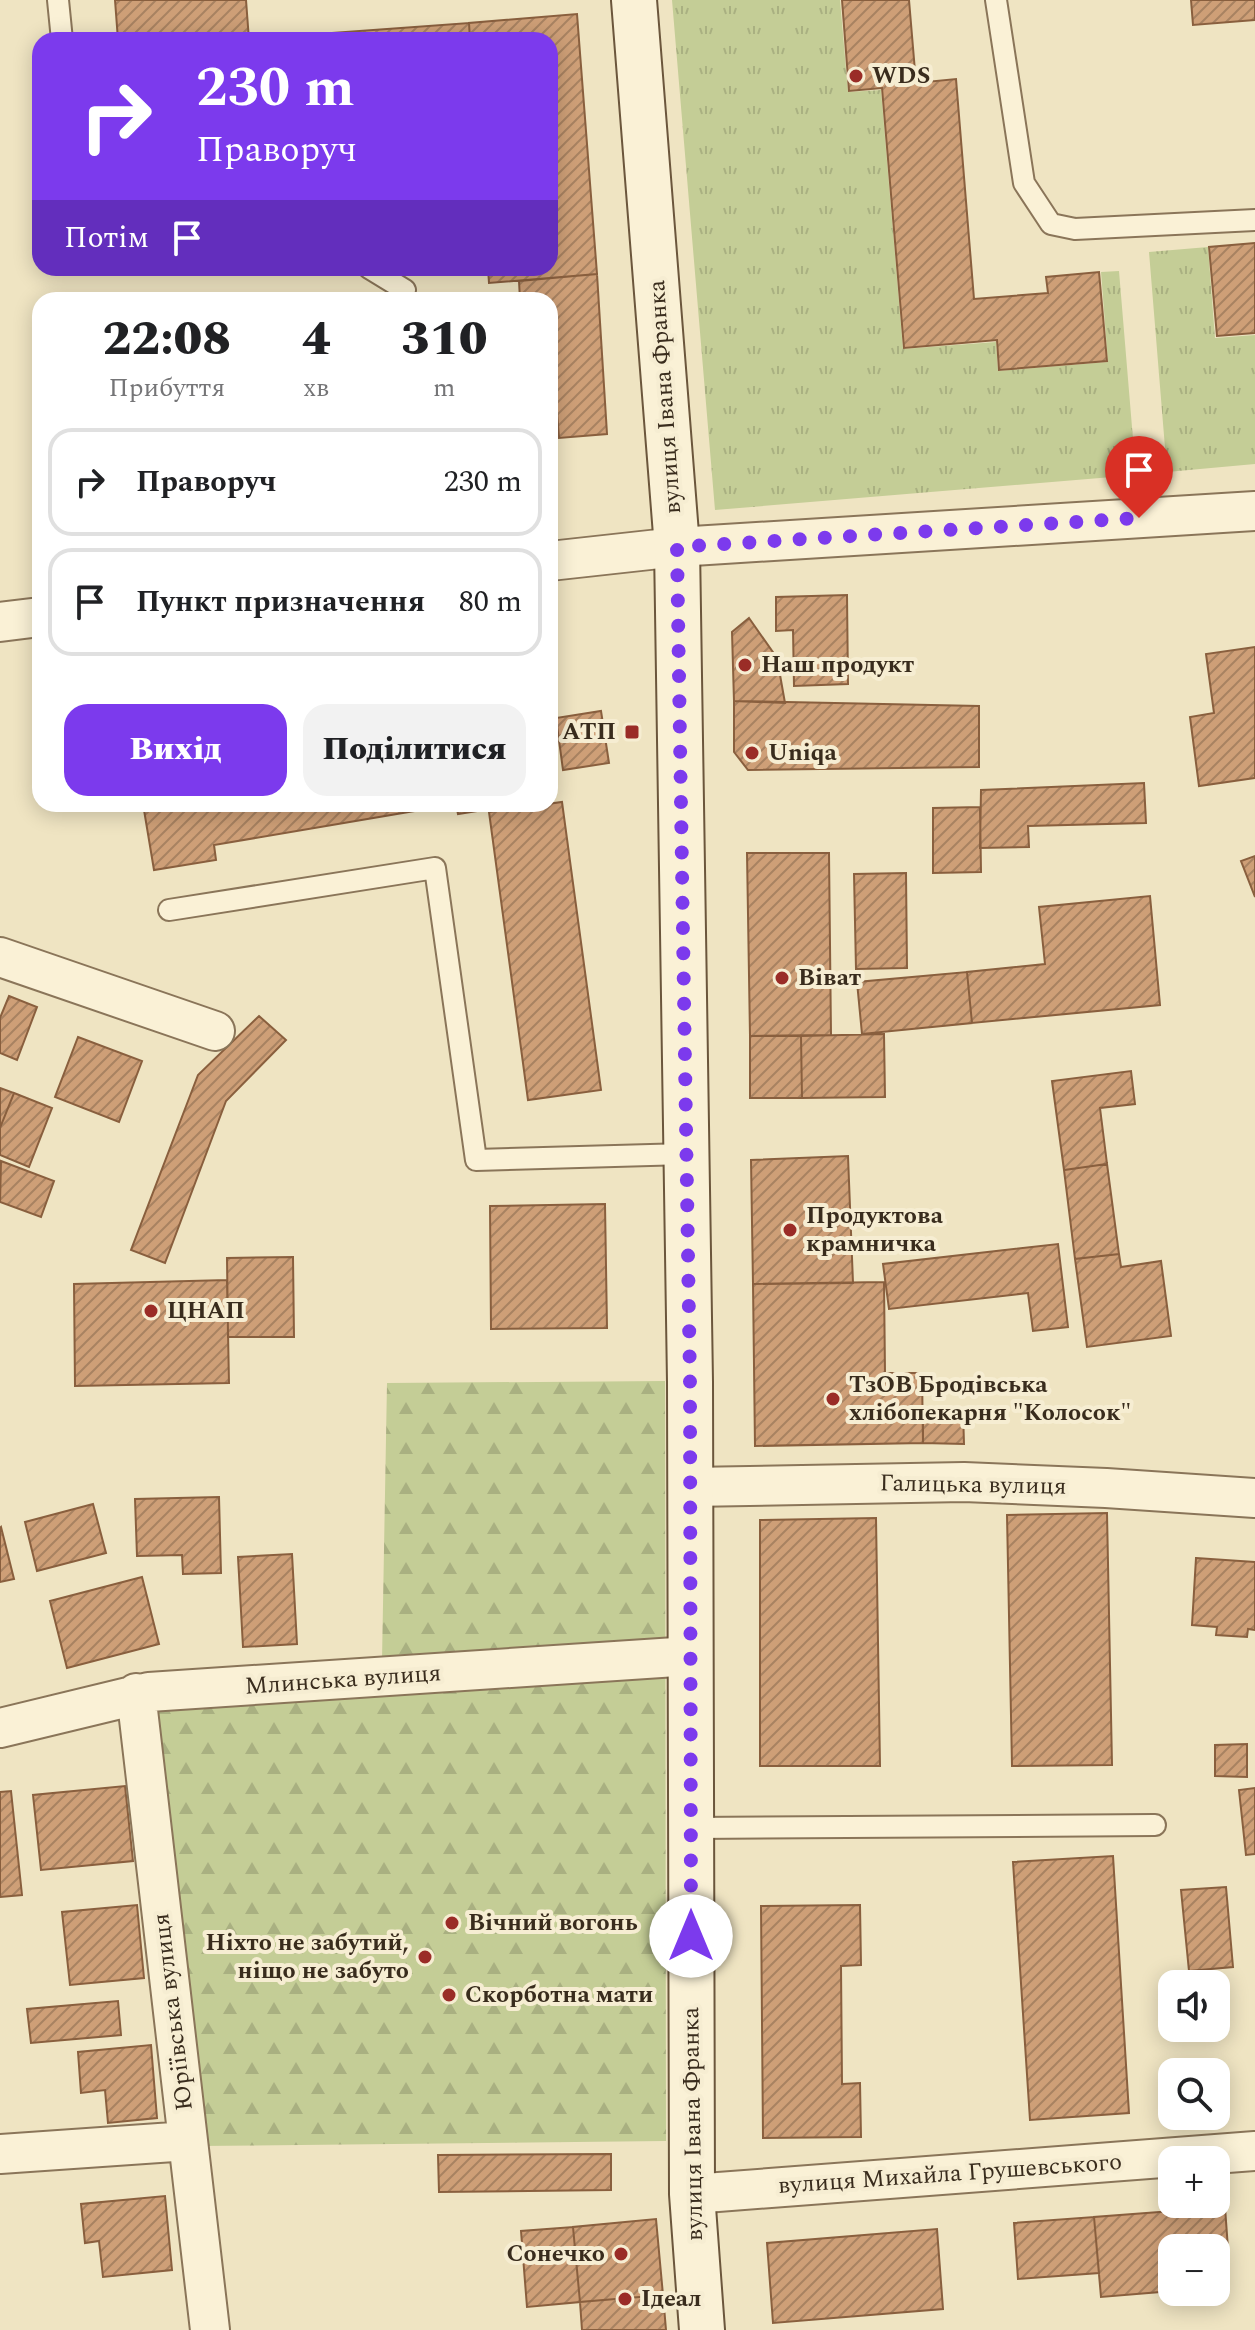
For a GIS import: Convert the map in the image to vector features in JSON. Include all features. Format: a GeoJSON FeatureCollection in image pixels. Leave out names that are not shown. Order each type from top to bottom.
{"type":"FeatureCollection","features":[{"type":"Feature","properties":{"kind":"main road","name":"вулиця Івана Франка"},"geometry":{"type":"LineString","coordinates":[[634,0],[677,547],[690,1487],[692,2194],[702,2330]]}},
{"type":"Feature","properties":{"kind":"street"},"geometry":{"type":"LineString","coordinates":[[558,560],[677,547],[1255,511]]}},
{"type":"Feature","properties":{"kind":"street"},"geometry":{"type":"LineString","coordinates":[[0,622],[32,618]]}},
{"type":"Feature","properties":{"kind":"street"},"geometry":{"type":"LineString","coordinates":[[0,957],[215,1031]]}},
{"type":"Feature","properties":{"kind":"street","name":"Галицька вулиця"},"geometry":{"type":"LineString","coordinates":[[690,1487],[964,1482],[1255,1498]]}},
{"type":"Feature","properties":{"kind":"street","name":"Млинська вулиця"},"geometry":{"type":"LineString","coordinates":[[0,1728],[136,1693],[691,1656]]}},
{"type":"Feature","properties":{"kind":"street","name":"Юріївська вулиця"},"geometry":{"type":"LineString","coordinates":[[136,1693],[210,2330]]}},
{"type":"Feature","properties":{"kind":"street"},"geometry":{"type":"LineString","coordinates":[[0,2154],[188,2141]]}},
{"type":"Feature","properties":{"kind":"street","name":"вулиця Михайла Грушевського"},"geometry":{"type":"LineString","coordinates":[[692,2194],[1255,2151]]}},
{"type":"Feature","properties":{"kind":"lane"},"geometry":{"type":"LineString","coordinates":[[58,0],[61,32]]}},
{"type":"Feature","properties":{"kind":"lane"},"geometry":{"type":"LineString","coordinates":[[996,0],[1024,183],[1051,224],[1075,229],[1255,220]]}},
{"type":"Feature","properties":{"kind":"lane"},"geometry":{"type":"LineString","coordinates":[[382,276],[405,290]]}},
{"type":"Feature","properties":{"kind":"lane"},"geometry":{"type":"LineString","coordinates":[[169,910],[435,868],[476,1160],[686,1154]]}},
{"type":"Feature","properties":{"kind":"lane"},"geometry":{"type":"LineString","coordinates":[[691,1828],[762,1825],[1155,1825]]}},
{"type":"Feature","properties":{"kind":"green space"},"geometry":{"type":"Polygon","coordinates":[[[672,0],[840,0],[848,92],[881,90],[903,349],[996,342],[998,371],[1108,362],[1101,272],[1119,271],[1136,475],[715,510],[672,0]]]}},
{"type":"Feature","properties":{"kind":"green space"},"geometry":{"type":"Polygon","coordinates":[[[1208,247],[1215,338],[1255,335],[1255,464],[1167,472],[1149,252],[1208,247]]]}},
{"type":"Feature","properties":{"kind":"green space"},"geometry":{"type":"Polygon","coordinates":[[[665,1381],[666,2141],[198,2146],[150,1706],[382,1660],[387,1383],[665,1381]]]}},
{"type":"Feature","properties":{"kind":"building"},"geometry":{"type":"Polygon","coordinates":[[[115,0],[246,0],[248,32],[117,32],[115,0]]]}},
{"type":"Feature","properties":{"kind":"building"},"geometry":{"type":"Polygon","coordinates":[[[842,0],[909,0],[916,83],[956,79],[974,299],[1048,293],[1046,277],[1099,272],[1107,361],[999,370],[997,340],[904,348],[882,88],[849,91],[842,0]]]}},
{"type":"Feature","properties":{"kind":"building"},"geometry":{"type":"Polygon","coordinates":[[[1191,0],[1255,0],[1255,20],[1193,25],[1191,0]]]}},
{"type":"Feature","properties":{"kind":"building"},"geometry":{"type":"Polygon","coordinates":[[[577,14],[597,274],[489,283],[489,276],[558,276],[558,32],[470,32],[469,23],[577,14]]]}},
{"type":"Feature","properties":{"kind":"building"},"geometry":{"type":"Polygon","coordinates":[[[469,23],[470,32],[345,32],[469,23]]]}},
{"type":"Feature","properties":{"kind":"building"},"geometry":{"type":"Polygon","coordinates":[[[1255,243],[1255,333],[1217,336],[1209,247],[1255,243]]]}},
{"type":"Feature","properties":{"kind":"building"},"geometry":{"type":"Polygon","coordinates":[[[597,274],[607,434],[559,438],[558,292],[520,292],[519,281],[597,274]]]}},
{"type":"Feature","properties":{"kind":"building"},"geometry":{"type":"Polygon","coordinates":[[[847,595],[848,684],[794,686],[793,630],[776,631],[776,597],[847,595]]]}},
{"type":"Feature","properties":{"kind":"building"},"geometry":{"type":"Polygon","coordinates":[[[749,618],[777,658],[785,703],[734,701],[732,632],[749,618]]]}},
{"type":"Feature","properties":{"kind":"building"},"geometry":{"type":"Polygon","coordinates":[[[1255,647],[1255,778],[1199,786],[1190,717],[1214,713],[1206,654],[1255,647]]]}},
{"type":"Feature","properties":{"kind":"building"},"geometry":{"type":"Polygon","coordinates":[[[734,701],[979,706],[979,767],[748,770],[734,752],[734,701]]]}},
{"type":"Feature","properties":{"kind":"building"},"geometry":{"type":"Polygon","coordinates":[[[601,711],[609,763],[563,770],[558,718],[601,711]]]}},
{"type":"Feature","properties":{"kind":"building"},"geometry":{"type":"Polygon","coordinates":[[[1144,783],[1146,823],[1028,826],[1029,847],[980,848],[981,790],[1144,783]]]}},
{"type":"Feature","properties":{"kind":"building"},"geometry":{"type":"Polygon","coordinates":[[[562,802],[601,1090],[528,1100],[489,812],[558,812],[558,803],[562,802]]]}},
{"type":"Feature","properties":{"kind":"building"},"geometry":{"type":"Polygon","coordinates":[[[980,807],[981,872],[933,873],[933,808],[980,807]]]}},
{"type":"Feature","properties":{"kind":"building"},"geometry":{"type":"Polygon","coordinates":[[[144,812],[409,812],[214,845],[216,860],[154,870],[144,812]]]}},
{"type":"Feature","properties":{"kind":"building"},"geometry":{"type":"Polygon","coordinates":[[[747,853],[829,853],[831,1035],[750,1036],[747,853]]]}},
{"type":"Feature","properties":{"kind":"building"},"geometry":{"type":"Polygon","coordinates":[[[1255,856],[1255,897],[1241,861],[1255,856]]]}},
{"type":"Feature","properties":{"kind":"building"},"geometry":{"type":"Polygon","coordinates":[[[906,873],[907,968],[856,969],[854,874],[906,873]]]}},
{"type":"Feature","properties":{"kind":"building"},"geometry":{"type":"Polygon","coordinates":[[[1150,896],[1160,1005],[972,1023],[967,972],[1045,964],[1039,907],[1150,896]]]}},
{"type":"Feature","properties":{"kind":"building"},"geometry":{"type":"Polygon","coordinates":[[[967,972],[972,1023],[862,1034],[857,982],[967,972]]]}},
{"type":"Feature","properties":{"kind":"building"},"geometry":{"type":"Polygon","coordinates":[[[9,996],[37,1007],[17,1060],[0,1053],[0,1018],[9,996]]]}},
{"type":"Feature","properties":{"kind":"building"},"geometry":{"type":"Polygon","coordinates":[[[259,1016],[286,1040],[226,1101],[165,1263],[131,1250],[198,1075],[259,1016]]]}},
{"type":"Feature","properties":{"kind":"building"},"geometry":{"type":"Polygon","coordinates":[[[884,1034],[885,1097],[802,1098],[801,1036],[884,1034]]]}},
{"type":"Feature","properties":{"kind":"building"},"geometry":{"type":"Polygon","coordinates":[[[750,1036],[801,1036],[802,1098],[750,1098],[750,1036]]]}},
{"type":"Feature","properties":{"kind":"building"},"geometry":{"type":"Polygon","coordinates":[[[78,1037],[142,1061],[119,1122],[55,1097],[78,1037]]]}},
{"type":"Feature","properties":{"kind":"building"},"geometry":{"type":"Polygon","coordinates":[[[1131,1071],[1135,1104],[1100,1108],[1107,1164],[1064,1170],[1052,1081],[1131,1071]]]}},
{"type":"Feature","properties":{"kind":"building"},"geometry":{"type":"Polygon","coordinates":[[[0,1088],[14,1093],[0,1128],[0,1088]]]}},
{"type":"Feature","properties":{"kind":"building"},"geometry":{"type":"Polygon","coordinates":[[[14,1093],[52,1108],[29,1167],[0,1155],[0,1128],[14,1093]]]}},
{"type":"Feature","properties":{"kind":"building"},"geometry":{"type":"Polygon","coordinates":[[[848,1156],[853,1283],[753,1284],[751,1160],[848,1156]]]}},
{"type":"Feature","properties":{"kind":"building"},"geometry":{"type":"Polygon","coordinates":[[[1,1161],[54,1181],[41,1217],[0,1202],[1,1161]]]}},
{"type":"Feature","properties":{"kind":"building"},"geometry":{"type":"Polygon","coordinates":[[[1107,1164],[1119,1254],[1075,1259],[1064,1170],[1107,1164]]]}},
{"type":"Feature","properties":{"kind":"building"},"geometry":{"type":"Polygon","coordinates":[[[605,1204],[607,1328],[491,1329],[490,1206],[605,1204]]]}},
{"type":"Feature","properties":{"kind":"building"},"geometry":{"type":"Polygon","coordinates":[[[1058,1244],[1068,1327],[1033,1331],[1028,1293],[889,1309],[883,1264],[1058,1244]]]}},
{"type":"Feature","properties":{"kind":"building"},"geometry":{"type":"Polygon","coordinates":[[[1119,1254],[1121,1267],[1161,1261],[1171,1336],[1087,1347],[1075,1259],[1119,1254]]]}},
{"type":"Feature","properties":{"kind":"building"},"geometry":{"type":"Polygon","coordinates":[[[293,1257],[294,1337],[228,1337],[227,1258],[293,1257]]]}},
{"type":"Feature","properties":{"kind":"building","name":"ЦНАП"},"geometry":{"type":"Polygon","coordinates":[[[227,1280],[229,1383],[75,1386],[74,1284],[227,1280]]]}},
{"type":"Feature","properties":{"kind":"building"},"geometry":{"type":"Polygon","coordinates":[[[884,1282],[885,1373],[922,1373],[923,1443],[755,1446],[753,1284],[884,1282]]]}},
{"type":"Feature","properties":{"kind":"building"},"geometry":{"type":"Polygon","coordinates":[[[963,1411],[964,1444],[923,1443],[923,1412],[963,1411]]]}},
{"type":"Feature","properties":{"kind":"building"},"geometry":{"type":"Polygon","coordinates":[[[219,1497],[221,1573],[183,1574],[182,1555],[137,1556],[135,1499],[219,1497]]]}},
{"type":"Feature","properties":{"kind":"building"},"geometry":{"type":"Polygon","coordinates":[[[93,1504],[106,1553],[37,1571],[25,1522],[93,1504]]]}},
{"type":"Feature","properties":{"kind":"building"},"geometry":{"type":"Polygon","coordinates":[[[1107,1513],[1112,1765],[1012,1766],[1007,1515],[1107,1513]]]}},
{"type":"Feature","properties":{"kind":"building"},"geometry":{"type":"Polygon","coordinates":[[[876,1518],[880,1766],[760,1766],[760,1520],[876,1518]]]}},
{"type":"Feature","properties":{"kind":"building"},"geometry":{"type":"Polygon","coordinates":[[[0,1528],[14,1579],[0,1582],[0,1528]]]}},
{"type":"Feature","properties":{"kind":"building"},"geometry":{"type":"Polygon","coordinates":[[[292,1554],[297,1644],[243,1647],[238,1557],[292,1554]]]}},
{"type":"Feature","properties":{"kind":"building"},"geometry":{"type":"Polygon","coordinates":[[[1196,1558],[1255,1562],[1255,1630],[1248,1629],[1247,1637],[1216,1635],[1217,1627],[1192,1625],[1196,1558]]]}},
{"type":"Feature","properties":{"kind":"building"},"geometry":{"type":"Polygon","coordinates":[[[142,1577],[159,1644],[67,1668],[50,1601],[142,1577]]]}},
{"type":"Feature","properties":{"kind":"building"},"geometry":{"type":"Polygon","coordinates":[[[1247,1744],[1247,1777],[1215,1776],[1215,1745],[1247,1744]]]}},
{"type":"Feature","properties":{"kind":"building"},"geometry":{"type":"Polygon","coordinates":[[[125,1786],[133,1861],[41,1870],[33,1795],[125,1786]]]}},
{"type":"Feature","properties":{"kind":"building"},"geometry":{"type":"Polygon","coordinates":[[[1255,1788],[1255,1854],[1246,1855],[1239,1790],[1255,1788]]]}},
{"type":"Feature","properties":{"kind":"building"},"geometry":{"type":"Polygon","coordinates":[[[11,1791],[22,1895],[0,1897],[0,1792],[11,1791]]]}},
{"type":"Feature","properties":{"kind":"building"},"geometry":{"type":"Polygon","coordinates":[[[1113,1856],[1129,2113],[1030,2120],[1013,1862],[1113,1856]]]}},
{"type":"Feature","properties":{"kind":"building"},"geometry":{"type":"Polygon","coordinates":[[[1226,1887],[1233,1967],[1189,1970],[1181,1890],[1226,1887]]]}},
{"type":"Feature","properties":{"kind":"building"},"geometry":{"type":"Polygon","coordinates":[[[137,1905],[144,1978],[70,1985],[62,1912],[137,1905]]]}},
{"type":"Feature","properties":{"kind":"building"},"geometry":{"type":"Polygon","coordinates":[[[860,1905],[861,1965],[841,1966],[842,2084],[860,2083],[861,2137],[763,2138],[761,1906],[860,1905]]]}},
{"type":"Feature","properties":{"kind":"building"},"geometry":{"type":"Polygon","coordinates":[[[118,2001],[121,2035],[31,2043],[27,2009],[118,2001]]]}},
{"type":"Feature","properties":{"kind":"building"},"geometry":{"type":"Polygon","coordinates":[[[151,2045],[157,2118],[108,2123],[105,2090],[81,2093],[78,2052],[151,2045]]]}},
{"type":"Feature","properties":{"kind":"building"},"geometry":{"type":"Polygon","coordinates":[[[611,2154],[611,2190],[439,2192],[438,2155],[611,2154]]]}},
{"type":"Feature","properties":{"kind":"building"},"geometry":{"type":"Polygon","coordinates":[[[165,2196],[172,2270],[103,2277],[99,2241],[85,2243],[81,2204],[165,2196]]]}},
{"type":"Feature","properties":{"kind":"building"},"geometry":{"type":"Polygon","coordinates":[[[1158,2212],[1158,2218],[1226,2218],[1227,2234],[1158,2234],[1158,2292],[1101,2297],[1094,2217],[1158,2212]]]}},
{"type":"Feature","properties":{"kind":"building"},"geometry":{"type":"Polygon","coordinates":[[[1094,2217],[1099,2273],[1018,2279],[1014,2223],[1094,2217]]]}},
{"type":"Feature","properties":{"kind":"building"},"geometry":{"type":"Polygon","coordinates":[[[656,2219],[663,2295],[580,2302],[573,2227],[656,2219]]]}},
{"type":"Feature","properties":{"kind":"building"},"geometry":{"type":"Polygon","coordinates":[[[573,2227],[580,2302],[527,2307],[521,2231],[573,2227]]]}},
{"type":"Feature","properties":{"kind":"building"},"geometry":{"type":"Polygon","coordinates":[[[937,2229],[943,2309],[773,2323],[767,2243],[937,2229]]]}},
{"type":"Feature","properties":{"kind":"building"},"geometry":{"type":"Polygon","coordinates":[[[663,2295],[666,2330],[582,2330],[580,2302],[663,2295]]]}},
{"type":"Feature","properties":{"kind":"place","name":"WDS"},"geometry":{"type":"Point","coordinates":[856,76]}},
{"type":"Feature","properties":{"kind":"place","name":"Наш продукт"},"geometry":{"type":"Point","coordinates":[745,665]}},
{"type":"Feature","properties":{"kind":"place","name":"АТП"},"geometry":{"type":"Point","coordinates":[632,732]}},
{"type":"Feature","properties":{"kind":"place","name":"Uniqa"},"geometry":{"type":"Point","coordinates":[752,753]}},
{"type":"Feature","properties":{"kind":"place","name":"Віват"},"geometry":{"type":"Point","coordinates":[782,978]}},
{"type":"Feature","properties":{"kind":"place","name":"Продуктова крамничка"},"geometry":{"type":"Point","coordinates":[790,1230]}},
{"type":"Feature","properties":{"kind":"place","name":"ЦНАП"},"geometry":{"type":"Point","coordinates":[151,1311]}},
{"type":"Feature","properties":{"kind":"place","name":"ТзОВ Бродівська хлібопекарня \"Колосок\""},"geometry":{"type":"Point","coordinates":[833,1399]}},
{"type":"Feature","properties":{"kind":"place","name":"Вічний вогонь"},"geometry":{"type":"Point","coordinates":[452,1923]}},
{"type":"Feature","properties":{"kind":"place","name":"Ніхто не забутий, ніщо не забуто"},"geometry":{"type":"Point","coordinates":[425,1957]}},
{"type":"Feature","properties":{"kind":"place","name":"Cкорботна мати"},"geometry":{"type":"Point","coordinates":[449,1995]}},
{"type":"Feature","properties":{"kind":"place","name":"Сонечко"},"geometry":{"type":"Point","coordinates":[621,2254]}},
{"type":"Feature","properties":{"kind":"place","name":"Ідеал"},"geometry":{"type":"Point","coordinates":[625,2299]}},
{"type":"Feature","properties":{"kind":"route"},"geometry":{"type":"LineString","coordinates":[[691,1936],[690,1382],[677,547],[1139,518]]}}]}
